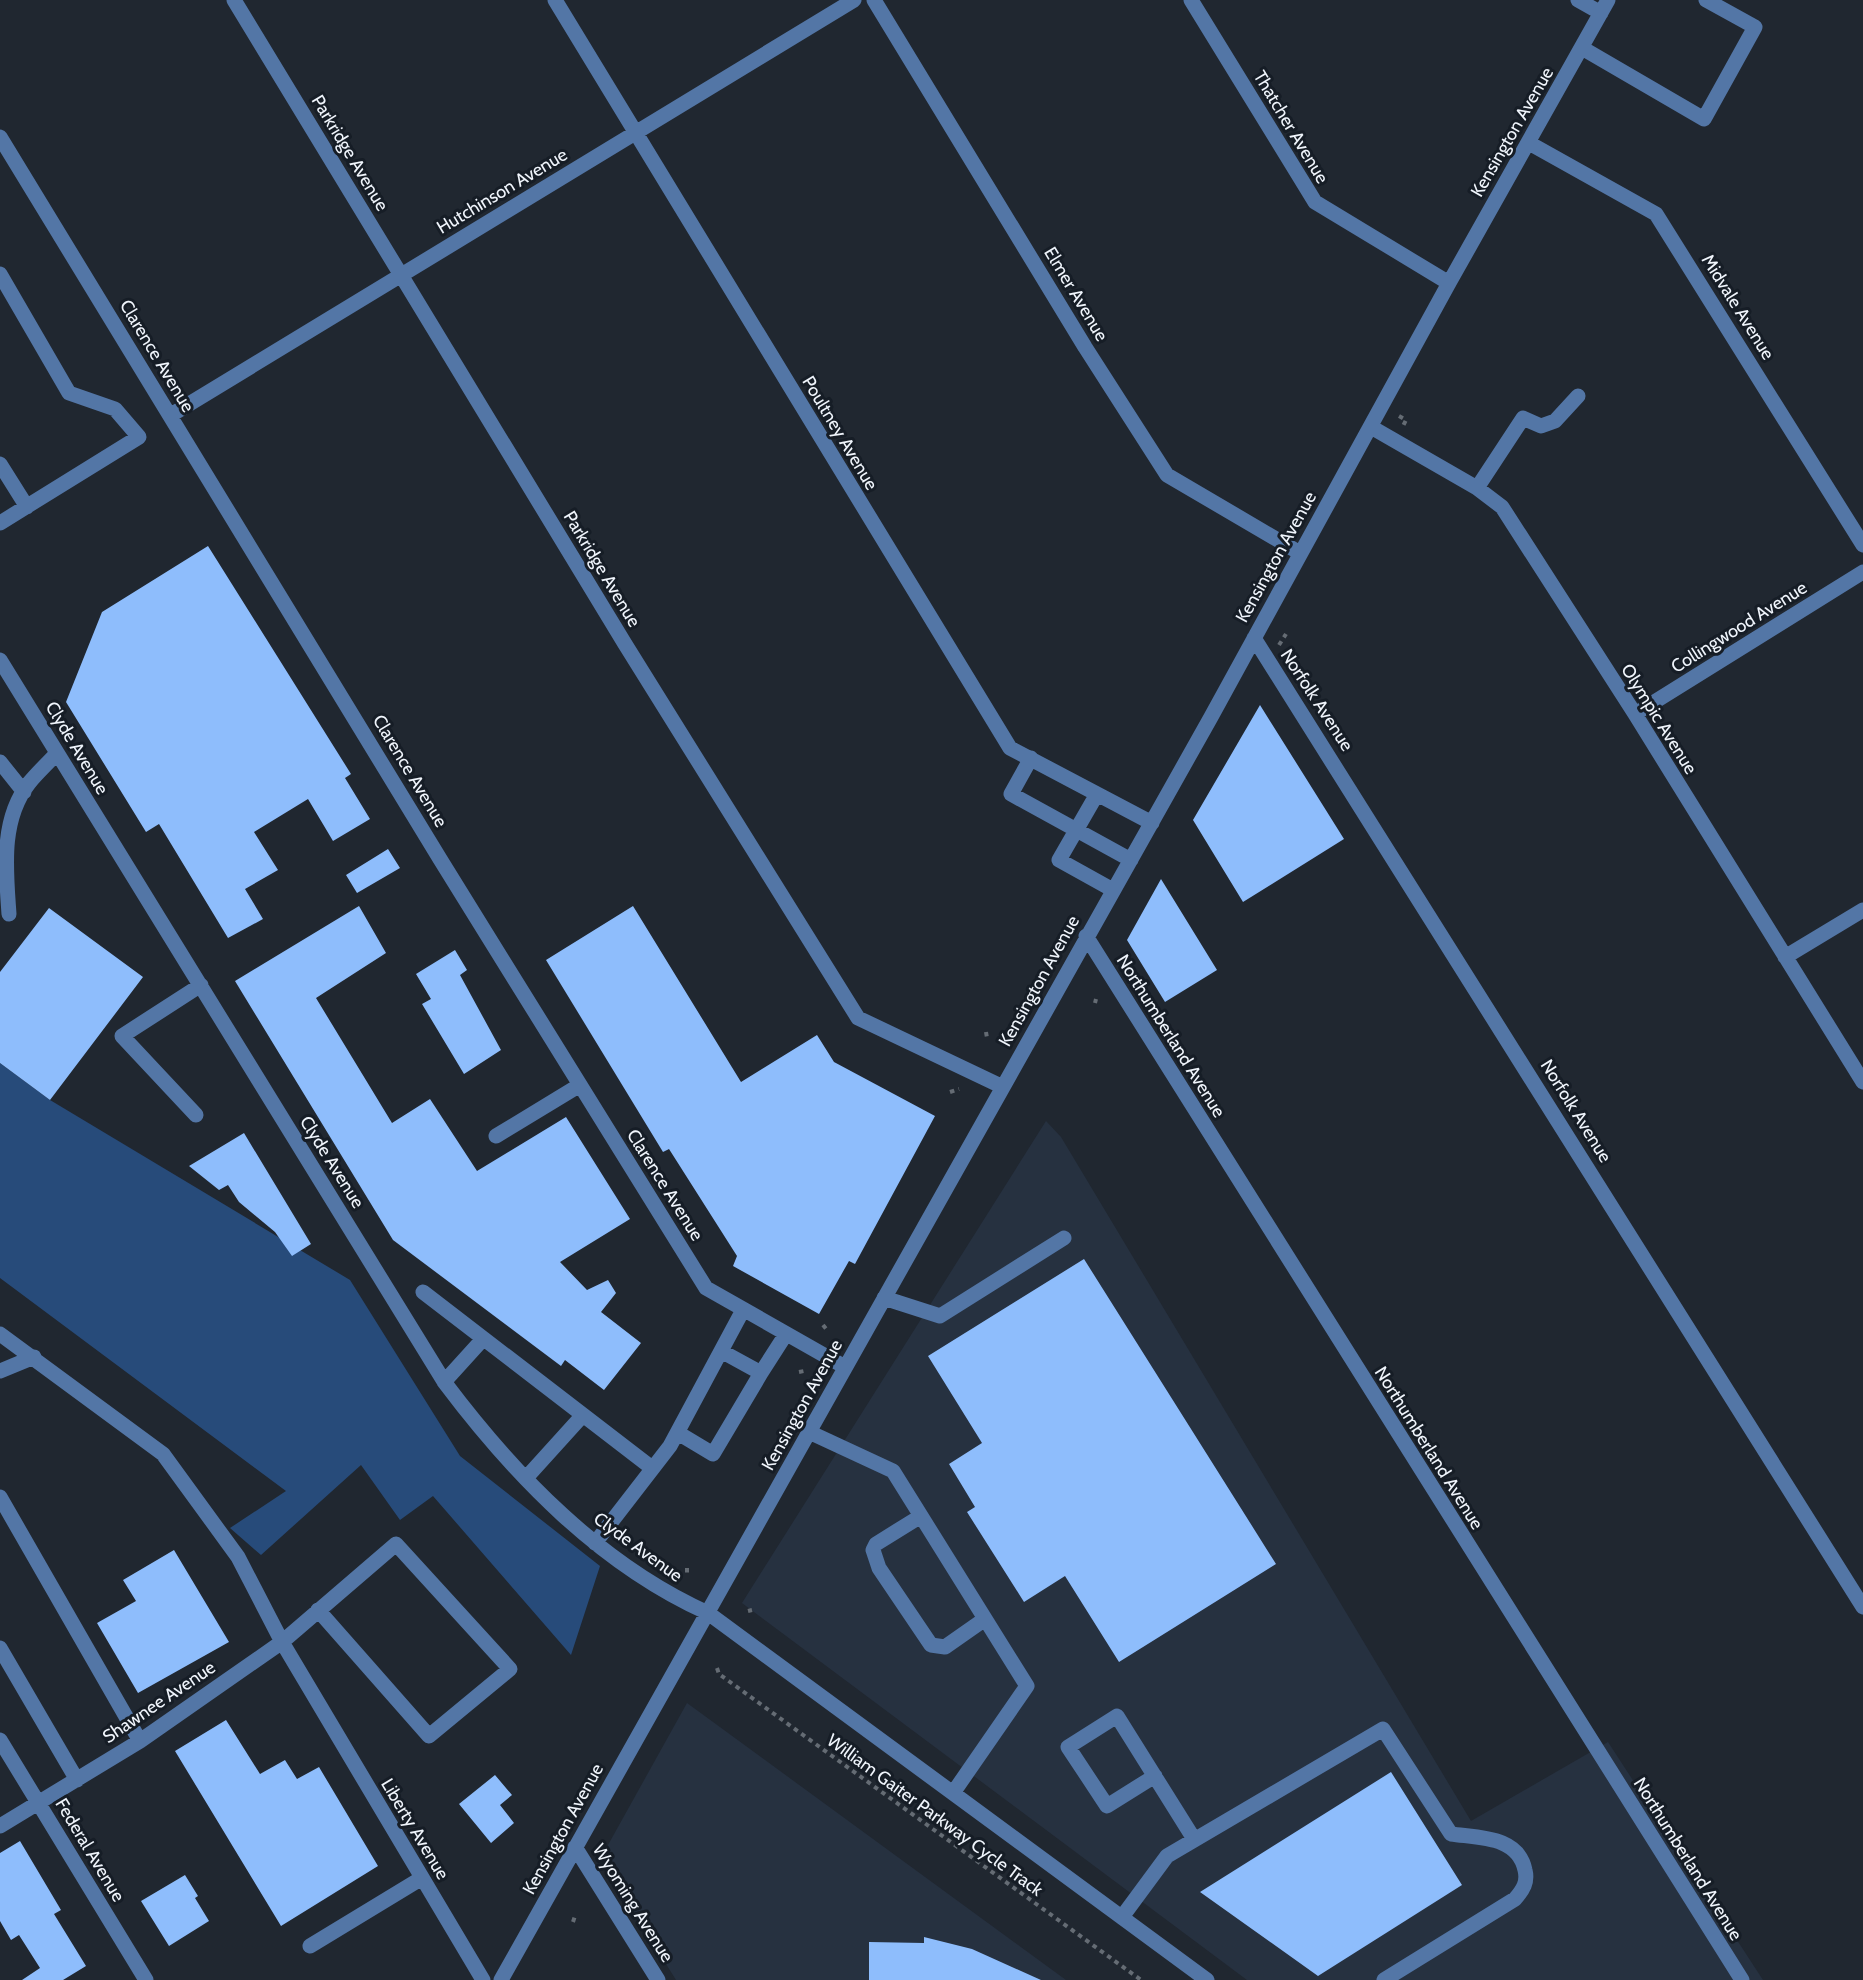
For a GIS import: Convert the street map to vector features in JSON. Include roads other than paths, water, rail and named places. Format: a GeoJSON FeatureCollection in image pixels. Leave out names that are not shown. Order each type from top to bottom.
{"type":"FeatureCollection","features":[{"type":"Feature","properties":{"kind":"street","name":"Parkridge Avenue"},"geometry":{"type":"LineString","coordinates":[[234,0],[625,644],[858,1018],[1003,1087]]}},
{"type":"Feature","properties":{"kind":"street","name":"Poultney Avenue"},"geometry":{"type":"LineString","coordinates":[[555,0],[1010,748],[1152,823]]}},
{"type":"Feature","properties":{"kind":"street","name":"Hutchinson Avenue"},"geometry":{"type":"LineString","coordinates":[[171,415],[854,0]]}},
{"type":"Feature","properties":{"kind":"street","name":"Elmer Avenue"},"geometry":{"type":"LineString","coordinates":[[874,0],[1085,347],[1167,475],[1300,553]]}},
{"type":"Feature","properties":{"kind":"street","name":"Thatcher Avenue"},"geometry":{"type":"LineString","coordinates":[[1191,0],[1315,202],[1449,283]]}},
{"type":"Feature","properties":{"kind":"street"},"geometry":{"type":"LineString","coordinates":[[1578,0],[1605,6]]}},
{"type":"Feature","properties":{"kind":"street"},"geometry":{"type":"LineString","coordinates":[[1582,48],[1704,118],[1755,27],[1706,0]]}},
{"type":"Feature","properties":{"kind":"street","name":"Kensington Avenue"},"geometry":{"type":"LineString","coordinates":[[501,1980],[1086,936],[1152,823],[1449,283],[1605,6]]}},
{"type":"Feature","properties":{"kind":"street","name":"Midvale Avenue"},"geometry":{"type":"LineString","coordinates":[[1529,143],[1656,214],[1863,545]]}},
{"type":"Feature","properties":{"kind":"street","name":"Clarence Avenue"},"geometry":{"type":"LineString","coordinates":[[2,145],[171,415],[706,1288],[845,1367]]}},
{"type":"Feature","properties":{"kind":"street"},"geometry":{"type":"LineString","coordinates":[[0,274],[69,393],[115,409],[140,437],[0,523]]}},
{"type":"Feature","properties":{"kind":"street"},"geometry":{"type":"LineString","coordinates":[[1477,489],[1523,418],[1541,426],[1556,421],[1578,396]]}},
{"type":"Feature","properties":{"kind":"street","name":"Olympic Avenue"},"geometry":{"type":"LineString","coordinates":[[1371,427],[1495,500],[1510,517],[1863,1082]]}},
{"type":"Feature","properties":{"kind":"street"},"geometry":{"type":"LineString","coordinates":[[0,464],[27,507]]}},
{"type":"Feature","properties":{"kind":"street","name":"Collingwood Avenue"},"geometry":{"type":"LineString","coordinates":[[1635,714],[1863,572]]}},
{"type":"Feature","properties":{"kind":"street","name":"Norfolk Avenue"},"geometry":{"type":"LineString","coordinates":[[1254,638],[1863,1607]]}},
{"type":"Feature","properties":{"kind":"street","name":"Clyde Avenue"},"geometry":{"type":"LineString","coordinates":[[0,660],[444,1382],[484,1435],[594,1543],[674,1598],[708,1613],[1207,1980]]}},
{"type":"Feature","properties":{"kind":"street"},"geometry":{"type":"LineString","coordinates":[[9,914],[4,854],[15,810],[24,792],[57,753]]}},
{"type":"Feature","properties":{"kind":"street"},"geometry":{"type":"LineString","coordinates":[[1031,758],[1011,794],[1131,860]]}},
{"type":"Feature","properties":{"kind":"street"},"geometry":{"type":"LineString","coordinates":[[0,762],[24,792]]}},
{"type":"Feature","properties":{"kind":"street"},"geometry":{"type":"LineString","coordinates":[[1097,794],[1059,860],[1113,890]]}},
{"type":"Feature","properties":{"kind":"street"},"geometry":{"type":"LineString","coordinates":[[1785,957],[1863,910]]}},
{"type":"Feature","properties":{"kind":"street","name":"Northumberland Avenue"},"geometry":{"type":"LineString","coordinates":[[1086,936],[1742,1980]]}},
{"type":"Feature","properties":{"kind":"street"},"geometry":{"type":"LineString","coordinates":[[196,1115],[123,1036],[201,986]]}},
{"type":"Feature","properties":{"kind":"street"},"geometry":{"type":"LineString","coordinates":[[496,1136],[580,1084]]}},
{"type":"Feature","properties":{"kind":"street"},"geometry":{"type":"LineString","coordinates":[[884,1298],[940,1316],[1064,1238]]}},
{"type":"Feature","properties":{"kind":"street"},"geometry":{"type":"LineString","coordinates":[[423,1292],[652,1468]]}},
{"type":"Feature","properties":{"kind":"street"},"geometry":{"type":"LineString","coordinates":[[594,1543],[678,1433],[743,1310]]}},
{"type":"Feature","properties":{"kind":"street"},"geometry":{"type":"LineString","coordinates":[[0,1334],[164,1454],[238,1557],[282,1642]]}},
{"type":"Feature","properties":{"kind":"street"},"geometry":{"type":"LineString","coordinates":[[678,1433],[713,1454],[786,1334]]}},
{"type":"Feature","properties":{"kind":"street"},"geometry":{"type":"LineString","coordinates":[[444,1382],[483,1339]]}},
{"type":"Feature","properties":{"kind":"street"},"geometry":{"type":"LineString","coordinates":[[721,1351],[761,1373]]}},
{"type":"Feature","properties":{"kind":"street"},"geometry":{"type":"LineString","coordinates":[[0,1371],[34,1357]]}},
{"type":"Feature","properties":{"kind":"street"},"geometry":{"type":"LineString","coordinates":[[526,1478],[583,1415]]}},
{"type":"Feature","properties":{"kind":"street"},"geometry":{"type":"LineString","coordinates":[[809,1432],[893,1472],[1027,1686],[953,1794]]}},
{"type":"Feature","properties":{"kind":"street"},"geometry":{"type":"LineString","coordinates":[[0,1497],[140,1741]]}},
{"type":"Feature","properties":{"kind":"street"},"geometry":{"type":"LineString","coordinates":[[921,1516],[876,1544],[873,1551],[879,1568],[931,1646],[945,1647],[985,1619]]}},
{"type":"Feature","properties":{"kind":"street","name":"Shawnee Avenue"},"geometry":{"type":"LineString","coordinates":[[0,1826],[140,1741],[282,1642],[318,1610],[396,1544],[510,1669],[429,1736],[318,1610]]}},
{"type":"Feature","properties":{"kind":"street","name":"Liberty Avenue"},"geometry":{"type":"LineString","coordinates":[[282,1642],[483,1980]]}},
{"type":"Feature","properties":{"kind":"street"},"geometry":{"type":"LineString","coordinates":[[0,1648],[76,1780]]}},
{"type":"Feature","properties":{"kind":"street"},"geometry":{"type":"LineString","coordinates":[[1155,1776],[1107,1806],[1068,1747],[1117,1716],[1155,1776],[1194,1839]]}},
{"type":"Feature","properties":{"kind":"street"},"geometry":{"type":"LineString","coordinates":[[1122,1917],[1167,1856],[1383,1729],[1451,1834],[1499,1841],[1507,1845],[1514,1849],[1523,1861],[1527,1875],[1523,1889],[1515,1899],[1384,1980]]}},
{"type":"Feature","properties":{"kind":"street","name":"Federal Avenue"},"geometry":{"type":"LineString","coordinates":[[0,1740],[146,1980]]}},
{"type":"Feature","properties":{"kind":"street","name":"Wyoming Avenue"},"geometry":{"type":"LineString","coordinates":[[575,1847],[658,1980]]}},
{"type":"Feature","properties":{"kind":"street"},"geometry":{"type":"LineString","coordinates":[[310,1946],[422,1878]]}}]}
